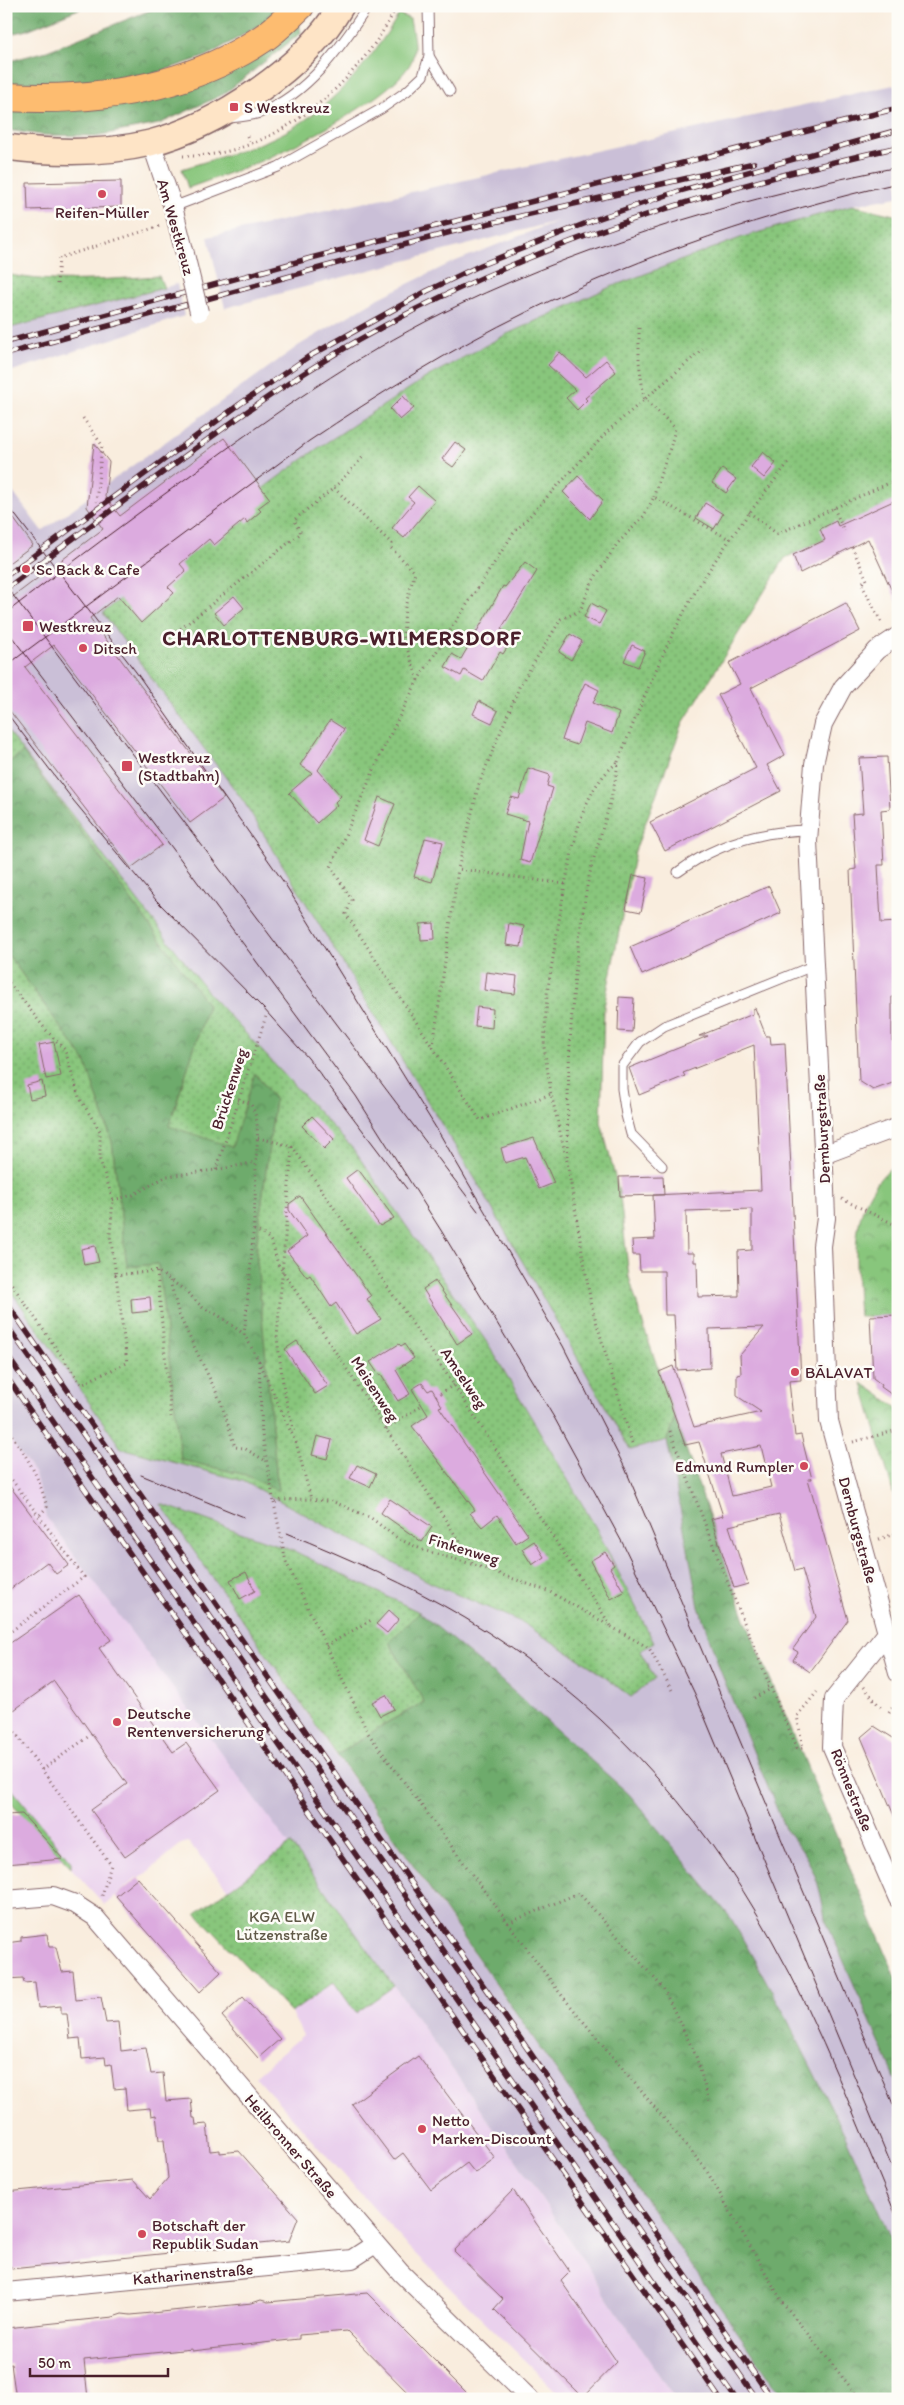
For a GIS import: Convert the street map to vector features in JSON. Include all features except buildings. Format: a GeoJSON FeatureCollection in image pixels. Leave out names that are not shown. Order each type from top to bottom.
{"type":"FeatureCollection","features":[{"type":"Feature","properties":{"kind":"highway"},"geometry":{"type":"LineString","coordinates":[[6,97],[33,98],[118,93],[182,77],[231,57],[264,38],[300,6]]}},
{"type":"Feature","properties":{"kind":"main road"},"geometry":{"type":"LineString","coordinates":[[6,147],[66,152],[120,148],[151,142],[200,124],[234,107],[289,66],[316,40],[341,6]]}},
{"type":"Feature","properties":{"kind":"street","name":"Am Westkreuz"},"geometry":{"type":"LineString","coordinates":[[151,142],[173,208],[200,312]]}},
{"type":"Feature","properties":{"kind":"street","name":"Dernburgstraße"},"geometry":{"type":"LineString","coordinates":[[898,636],[877,650],[843,687],[823,724],[814,764],[809,830],[826,1218],[822,1246],[829,1420],[898,1673]]}},
{"type":"Feature","properties":{"kind":"street"},"geometry":{"type":"LineString","coordinates":[[823,1155],[898,1127]]}},
{"type":"Feature","properties":{"kind":"street","name":"Rönnestraße"},"geometry":{"type":"LineString","coordinates":[[888,1639],[834,1700],[832,1747],[898,1899]]}},
{"type":"Feature","properties":{"kind":"street","name":"Heilbronner Straße"},"geometry":{"type":"LineString","coordinates":[[6,1900],[53,1896],[75,1904],[94,1917],[401,2273],[530,2399]]}},
{"type":"Feature","properties":{"kind":"street","name":"Katharinenstraße"},"geometry":{"type":"LineString","coordinates":[[6,2292],[352,2259],[375,2244]]}},
{"type":"Feature","properties":{"kind":"lane"},"geometry":{"type":"LineString","coordinates":[[200,124],[258,113],[283,102],[321,69],[353,29],[368,6]]}},
{"type":"Feature","properties":{"kind":"lane"},"geometry":{"type":"LineString","coordinates":[[173,208],[278,167],[374,113],[407,91],[423,76],[430,56],[428,6]]}},
{"type":"Feature","properties":{"kind":"lane"},"geometry":{"type":"LineString","coordinates":[[430,56],[450,91]]}},
{"type":"Feature","properties":{"kind":"lane"},"geometry":{"type":"LineString","coordinates":[[678,872],[698,858],[751,837],[784,831],[809,830]]}},
{"type":"Feature","properties":{"kind":"lane"},"geometry":{"type":"LineString","coordinates":[[662,1166],[631,1134],[626,1115],[622,1089],[622,1066],[640,1042],[664,1026],[815,965]]}},
{"type":"Feature","properties":{"kind":"path"},"geometry":{"type":"LineString","coordinates":[[247,136],[250,145]]}},
{"type":"Feature","properties":{"kind":"path"},"geometry":{"type":"LineString","coordinates":[[183,156],[206,156]]}},
{"type":"Feature","properties":{"kind":"path"},"geometry":{"type":"LineString","coordinates":[[57,284],[59,258],[165,224]]}},
{"type":"Feature","properties":{"kind":"path"},"geometry":{"type":"LineString","coordinates":[[433,1048],[458,869],[479,784],[520,685],[561,619],[580,611],[597,574],[617,544],[644,516],[654,497],[660,474],[672,445],[675,428],[644,398],[639,362],[639,328]]}},
{"type":"Feature","properties":{"kind":"path"},"geometry":{"type":"LineString","coordinates":[[551,1094],[480,1120],[346,914],[352,900],[330,868],[386,743],[418,680],[513,534],[609,430],[703,349]]}},
{"type":"Feature","properties":{"kind":"path"},"geometry":{"type":"LineString","coordinates":[[83,418],[102,445],[96,502]]}},
{"type":"Feature","properties":{"kind":"path"},"geometry":{"type":"LineString","coordinates":[[169,638],[301,533],[294,520],[334,488],[365,455]]}},
{"type":"Feature","properties":{"kind":"path"},"geometry":{"type":"LineString","coordinates":[[567,1161],[572,991],[587,888],[615,782],[618,762],[646,690],[693,596],[749,512],[789,462]]}},
{"type":"Feature","properties":{"kind":"path"},"geometry":{"type":"LineString","coordinates":[[749,512],[777,534],[898,479]]}},
{"type":"Feature","properties":{"kind":"path"},"geometry":{"type":"LineString","coordinates":[[334,488],[392,544],[392,548],[415,572],[405,606],[403,638],[418,680]]}},
{"type":"Feature","properties":{"kind":"path"},"geometry":{"type":"LineString","coordinates":[[654,497],[729,540]]}},
{"type":"Feature","properties":{"kind":"path"},"geometry":{"type":"LineString","coordinates":[[834,508],[844,531]]}},
{"type":"Feature","properties":{"kind":"path"},"geometry":{"type":"LineString","coordinates":[[852,547],[867,580],[861,583],[882,624]]}},
{"type":"Feature","properties":{"kind":"path"},"geometry":{"type":"LineString","coordinates":[[618,762],[605,771],[588,796],[564,884],[547,994],[544,1047],[551,1094],[567,1161],[591,1304],[632,1443]]}},
{"type":"Feature","properties":{"kind":"path"},"geometry":{"type":"LineString","coordinates":[[458,869],[564,884]]}},
{"type":"Feature","properties":{"kind":"path"},"geometry":{"type":"LineString","coordinates":[[6,979],[66,1050],[79,1097],[100,1131],[100,1160],[113,1200],[110,1235],[127,1363],[81,1384],[6,1276]]}},
{"type":"Feature","properties":{"kind":"path","name":"Brückenweg"},"geometry":{"type":"LineString","coordinates":[[216,1170],[266,1016]]}},
{"type":"Feature","properties":{"kind":"path"},"geometry":{"type":"LineString","coordinates":[[238,1100],[250,1103],[254,1109],[258,1138],[254,1230],[244,1334]]}},
{"type":"Feature","properties":{"kind":"path"},"geometry":{"type":"LineString","coordinates":[[258,1138],[292,1146],[277,1338],[284,1391],[311,1499]]}},
{"type":"Feature","properties":{"kind":"path","name":"Amselweg"},"geometry":{"type":"LineString","coordinates":[[292,1146],[454,1385],[611,1626]]}},
{"type":"Feature","properties":{"kind":"path"},"geometry":{"type":"LineString","coordinates":[[113,1200],[132,1195],[168,1176],[216,1170],[256,1162]]}},
{"type":"Feature","properties":{"kind":"path"},"geometry":{"type":"LineString","coordinates":[[825,1190],[898,1226]]}},
{"type":"Feature","properties":{"kind":"path","name":"Meisenweg"},"geometry":{"type":"LineString","coordinates":[[254,1230],[267,1235],[282,1270],[475,1565]]}},
{"type":"Feature","properties":{"kind":"path"},"geometry":{"type":"LineString","coordinates":[[116,1276],[157,1271],[186,1291],[203,1308],[218,1315],[244,1334],[259,1361],[296,1442]]}},
{"type":"Feature","properties":{"kind":"path"},"geometry":{"type":"LineString","coordinates":[[157,1271],[171,1417]]}},
{"type":"Feature","properties":{"kind":"path"},"geometry":{"type":"LineString","coordinates":[[170,1280],[179,1315],[221,1402],[235,1447],[244,1448],[267,1462]]}},
{"type":"Feature","properties":{"kind":"path"},"geometry":{"type":"LineString","coordinates":[[259,1361],[262,1435],[286,1562],[368,1733],[559,1992],[705,2168],[783,2303],[860,2399]]}},
{"type":"Feature","properties":{"kind":"path"},"geometry":{"type":"LineString","coordinates":[[436,1396],[454,1385]]}},
{"type":"Feature","properties":{"kind":"path"},"geometry":{"type":"LineString","coordinates":[[386,1429],[422,1405]]}},
{"type":"Feature","properties":{"kind":"path"},"geometry":{"type":"LineString","coordinates":[[6,1427],[34,1468],[42,1489],[47,1507],[38,1516]]}},
{"type":"Feature","properties":{"kind":"path"},"geometry":{"type":"LineString","coordinates":[[835,1446],[898,1430]]}},
{"type":"Feature","properties":{"kind":"path"},"geometry":{"type":"LineString","coordinates":[[670,1431],[719,1562],[769,1687],[797,1748],[803,1748],[797,1716]]}},
{"type":"Feature","properties":{"kind":"path"},"geometry":{"type":"LineString","coordinates":[[6,1472],[84,1577],[6,1635]]}},
{"type":"Feature","properties":{"kind":"path","name":"Finkenweg"},"geometry":{"type":"LineString","coordinates":[[274,1503],[282,1500],[311,1499],[334,1502],[371,1518],[397,1538],[422,1550],[536,1585],[649,1648],[674,1692]]}},
{"type":"Feature","properties":{"kind":"path"},"geometry":{"type":"LineString","coordinates":[[326,1646],[373,1619]]}},
{"type":"Feature","properties":{"kind":"path"},"geometry":{"type":"LineString","coordinates":[[754,1698],[769,1687]]}},
{"type":"Feature","properties":{"kind":"path"},"geometry":{"type":"LineString","coordinates":[[888,1713],[898,1699]]}},
{"type":"Feature","properties":{"kind":"path"},"geometry":{"type":"LineString","coordinates":[[6,1720],[111,1865],[99,1906]]}},
{"type":"Feature","properties":{"kind":"path"},"geometry":{"type":"LineString","coordinates":[[42,1770],[92,1734]]}},
{"type":"Feature","properties":{"kind":"path"},"geometry":{"type":"LineString","coordinates":[[508,1923],[579,1893],[663,1988],[696,2056],[709,2101]]}},
{"type":"Feature","properties":{"kind":"shaded area"},"geometry":{"type":"Polygon","coordinates":[[[898,84],[898,197],[852,205],[743,237],[608,288],[507,334],[427,377],[318,448],[206,530],[103,613],[244,802],[477,1182],[630,1450],[667,1440],[699,1607],[720,1670],[785,1828],[803,1850],[821,1890],[825,1919],[898,2084],[898,2256],[845,2135],[629,1794],[497,1677],[419,1612],[294,1551],[162,1505],[784,2399],[675,2399],[514,2157],[394,1986],[46,1517],[35,1474],[12,1442],[6,1440],[6,1284],[121,1448],[243,1481],[435,1585],[521,1622],[593,1668],[631,1697],[640,1651],[654,1643],[595,1526],[490,1347],[354,1150],[211,996],[6,729],[6,483],[42,531],[298,346],[375,300],[451,263],[558,221],[225,308],[208,237],[898,84]]]}},
{"type":"Feature","properties":{"kind":"shaded area"},"geometry":{"type":"Polygon","coordinates":[[[177,284],[184,316],[6,373],[6,329],[177,284]]]}},
{"type":"Feature","properties":{"kind":"shaded area"},"geometry":{"type":"Polygon","coordinates":[[[6,1440],[12,1442],[35,1474],[46,1517],[291,1844],[228,1889],[188,1842],[181,1844],[139,1879],[137,1877],[105,1905],[71,1868],[71,1862],[6,1782],[6,1440]]]}},
{"type":"Feature","properties":{"kind":"shaded area"},"geometry":{"type":"Polygon","coordinates":[[[334,1982],[356,2012],[394,1986],[514,2157],[675,2399],[564,2399],[405,2243],[255,2076],[303,2035],[291,2013],[334,1982]]]}},
{"type":"Feature","properties":{"kind":"green space"},"geometry":{"type":"Polygon","coordinates":[[[6,6],[86,6],[27,30],[6,35],[6,6]]]}},
{"type":"Feature","properties":{"kind":"green space"},"geometry":{"type":"Polygon","coordinates":[[[161,6],[284,6],[267,21],[207,56],[126,83],[6,88],[6,62],[47,51],[161,6]]]}},
{"type":"Feature","properties":{"kind":"green space"},"geometry":{"type":"Polygon","coordinates":[[[399,14],[410,19],[414,50],[412,60],[403,73],[387,88],[342,119],[293,146],[256,163],[188,188],[182,169],[262,143],[293,128],[311,116],[345,86],[360,69],[399,14]]]}},
{"type":"Feature","properties":{"kind":"green space"},"geometry":{"type":"Polygon","coordinates":[[[299,22],[301,33],[224,94],[159,124],[95,136],[43,135],[6,130],[6,107],[88,106],[299,22]]]}},
{"type":"Feature","properties":{"kind":"green space"},"geometry":{"type":"Polygon","coordinates":[[[852,205],[898,216],[898,505],[785,558],[683,723],[635,851],[604,1007],[601,1122],[620,1196],[629,1277],[647,1337],[675,1417],[667,1440],[630,1450],[477,1182],[244,802],[103,613],[206,530],[318,448],[427,377],[507,334],[608,288],[743,237],[852,205]]]}},
{"type":"Feature","properties":{"kind":"green space"},"geometry":{"type":"Polygon","coordinates":[[[6,274],[63,280],[101,280],[159,276],[164,288],[6,329],[6,274]]]}},
{"type":"Feature","properties":{"kind":"green space"},"geometry":{"type":"Polygon","coordinates":[[[6,729],[211,996],[354,1150],[490,1347],[595,1526],[654,1643],[640,1651],[655,1678],[631,1697],[593,1668],[521,1622],[435,1585],[243,1481],[121,1448],[6,1284],[6,952],[85,1061],[112,1142],[127,1267],[158,1264],[181,1460],[246,1475],[278,1491],[256,1249],[275,1100],[255,1073],[232,1147],[169,1126],[208,1005],[23,752],[6,764],[6,729]]]}},
{"type":"Feature","properties":{"kind":"green space"},"geometry":{"type":"Polygon","coordinates":[[[23,752],[208,1005],[169,1126],[255,1072],[275,1100],[256,1249],[278,1492],[246,1475],[181,1460],[158,1264],[127,1267],[112,1142],[85,1061],[6,952],[6,764],[23,752]]]}},
{"type":"Feature","properties":{"kind":"green space"},"geometry":{"type":"Polygon","coordinates":[[[898,1162],[898,1315],[859,1317],[856,1253],[857,1233],[862,1213],[869,1195],[881,1178],[898,1162]]]}},
{"type":"Feature","properties":{"kind":"green space"},"geometry":{"type":"Polygon","coordinates":[[[862,1383],[898,1408],[898,1510],[862,1383]]]}},
{"type":"Feature","properties":{"kind":"green space"},"geometry":{"type":"Polygon","coordinates":[[[675,1417],[745,1619],[898,1982],[898,2084],[825,1919],[813,1871],[802,1850],[785,1829],[720,1670],[699,1607],[667,1440],[675,1417]]]}},
{"type":"Feature","properties":{"kind":"green space"},"geometry":{"type":"Polygon","coordinates":[[[161,1504],[294,1551],[419,1612],[389,1642],[424,1702],[386,1723],[337,1755],[161,1504]]]}},
{"type":"Feature","properties":{"kind":"green space"},"geometry":{"type":"Polygon","coordinates":[[[419,1612],[497,1677],[629,1794],[731,1918],[783,2011],[845,2135],[898,2256],[898,2399],[784,2399],[337,1755],[386,1723],[424,1702],[389,1642],[419,1612]]]}},
{"type":"Feature","properties":{"kind":"green space"},"geometry":{"type":"Polygon","coordinates":[[[6,1782],[71,1862],[71,1868],[6,1798],[6,1782]]]}},
{"type":"Feature","properties":{"kind":"green space","name":"KGA ELW Lützenstraße"},"geometry":{"type":"Polygon","coordinates":[[[291,1844],[394,1986],[356,2013],[334,1982],[291,2013],[196,1913],[291,1844]]]}},
{"type":"Feature","properties":{"kind":"tram line"},"geometry":{"type":"LineString","coordinates":[[6,613],[158,499],[300,397],[393,339],[459,305],[565,260],[674,222],[785,192],[898,167]]}},
{"type":"Feature","properties":{"kind":"tram line"},"geometry":{"type":"LineString","coordinates":[[6,666],[309,441],[389,389],[471,341],[572,291],[662,253],[755,221],[850,194],[898,183]]}},
{"type":"Feature","properties":{"kind":"tram line"},"geometry":{"type":"LineString","coordinates":[[6,503],[136,672],[285,884],[441,1136],[563,1346],[625,1468],[898,2116]]}},
{"type":"Feature","properties":{"kind":"tram line"},"geometry":{"type":"LineString","coordinates":[[6,586],[478,1211]]}},
{"type":"Feature","properties":{"kind":"tram line"},"geometry":{"type":"LineString","coordinates":[[6,629],[173,849],[356,1096],[442,1232],[555,1419],[623,1544],[695,1694],[898,2181]]}},
{"type":"Feature","properties":{"kind":"tram line"},"geometry":{"type":"LineString","coordinates":[[6,712],[73,800],[156,900],[263,1008],[308,1058],[407,1189]]}},
{"type":"Feature","properties":{"kind":"tram line"},"geometry":{"type":"LineString","coordinates":[[141,1475],[244,1517]]}},
{"type":"Feature","properties":{"kind":"tram line"},"geometry":{"type":"LineString","coordinates":[[287,1533],[399,1583],[465,1618],[513,1649],[558,1683],[600,1719],[640,1758],[677,1800],[712,1845],[743,1891],[772,1940],[807,2008],[839,2078],[898,2220]]}},
{"type":"Feature","properties":{"kind":"railway"},"geometry":{"type":"LineString","coordinates":[[6,342],[311,258],[898,108]]}},
{"type":"Feature","properties":{"kind":"railway"},"geometry":{"type":"LineString","coordinates":[[6,576],[240,404],[308,357],[427,291],[481,265],[594,220],[676,192],[898,130]]}},
{"type":"Feature","properties":{"kind":"railway"},"geometry":{"type":"LineString","coordinates":[[6,589],[199,446],[276,392],[356,341],[445,295],[507,267],[635,219],[765,180],[898,147]]}},
{"type":"Feature","properties":{"kind":"railway"},"geometry":{"type":"LineString","coordinates":[[6,354],[451,232],[754,163]]}},
{"type":"Feature","properties":{"kind":"railway"},"geometry":{"type":"LineString","coordinates":[[6,1302],[772,2399]]}},
{"type":"Feature","properties":{"kind":"railway"},"geometry":{"type":"LineString","coordinates":[[6,1324],[757,2399]]}},
{"type":"Feature","properties":{"kind":"railway"},"geometry":{"type":"LineString","coordinates":[[6,1354],[736,2399]]}},
{"type":"Feature","properties":{"kind":"railway"},"geometry":{"type":"LineString","coordinates":[[6,1376],[720,2399]]}},
{"type":"Feature","properties":{"kind":"place","name":"S Westkreuz"},"geometry":{"type":"Point","coordinates":[234,107]}},
{"type":"Feature","properties":{"kind":"place","name":"Reifen-Müller"},"geometry":{"type":"Point","coordinates":[102,194]}},
{"type":"Feature","properties":{"kind":"place","name":"Sc Back & Cafe"},"geometry":{"type":"Point","coordinates":[26,569]}},
{"type":"Feature","properties":{"kind":"place","name":"Westkreuz"},"geometry":{"type":"Point","coordinates":[28,626]}},
{"type":"Feature","properties":{"kind":"place","name":"Ditsch"},"geometry":{"type":"Point","coordinates":[83,648]}},
{"type":"Feature","properties":{"kind":"place","name":"Westkreuz (Stadtbahn)"},"geometry":{"type":"Point","coordinates":[127,766]}},
{"type":"Feature","properties":{"kind":"place","name":"BĀLAVAT"},"geometry":{"type":"Point","coordinates":[795,1372]}},
{"type":"Feature","properties":{"kind":"place","name":"Edmund Rumpler"},"geometry":{"type":"Point","coordinates":[804,1466]}},
{"type":"Feature","properties":{"kind":"place","name":"Deutsche Rentenversicherung"},"geometry":{"type":"Point","coordinates":[117,1722]}},
{"type":"Feature","properties":{"kind":"place","name":"Netto Marken-Discount"},"geometry":{"type":"Point","coordinates":[422,2129]}},
{"type":"Feature","properties":{"kind":"place","name":"Botschaft der Republik Sudan"},"geometry":{"type":"Point","coordinates":[142,2234]}},
{"type":"Feature","properties":{"kind":"district","name":"CHARLOTTENBURG-WILMERSDORF"},"geometry":{"type":"Point","coordinates":[342,637]}}]}
